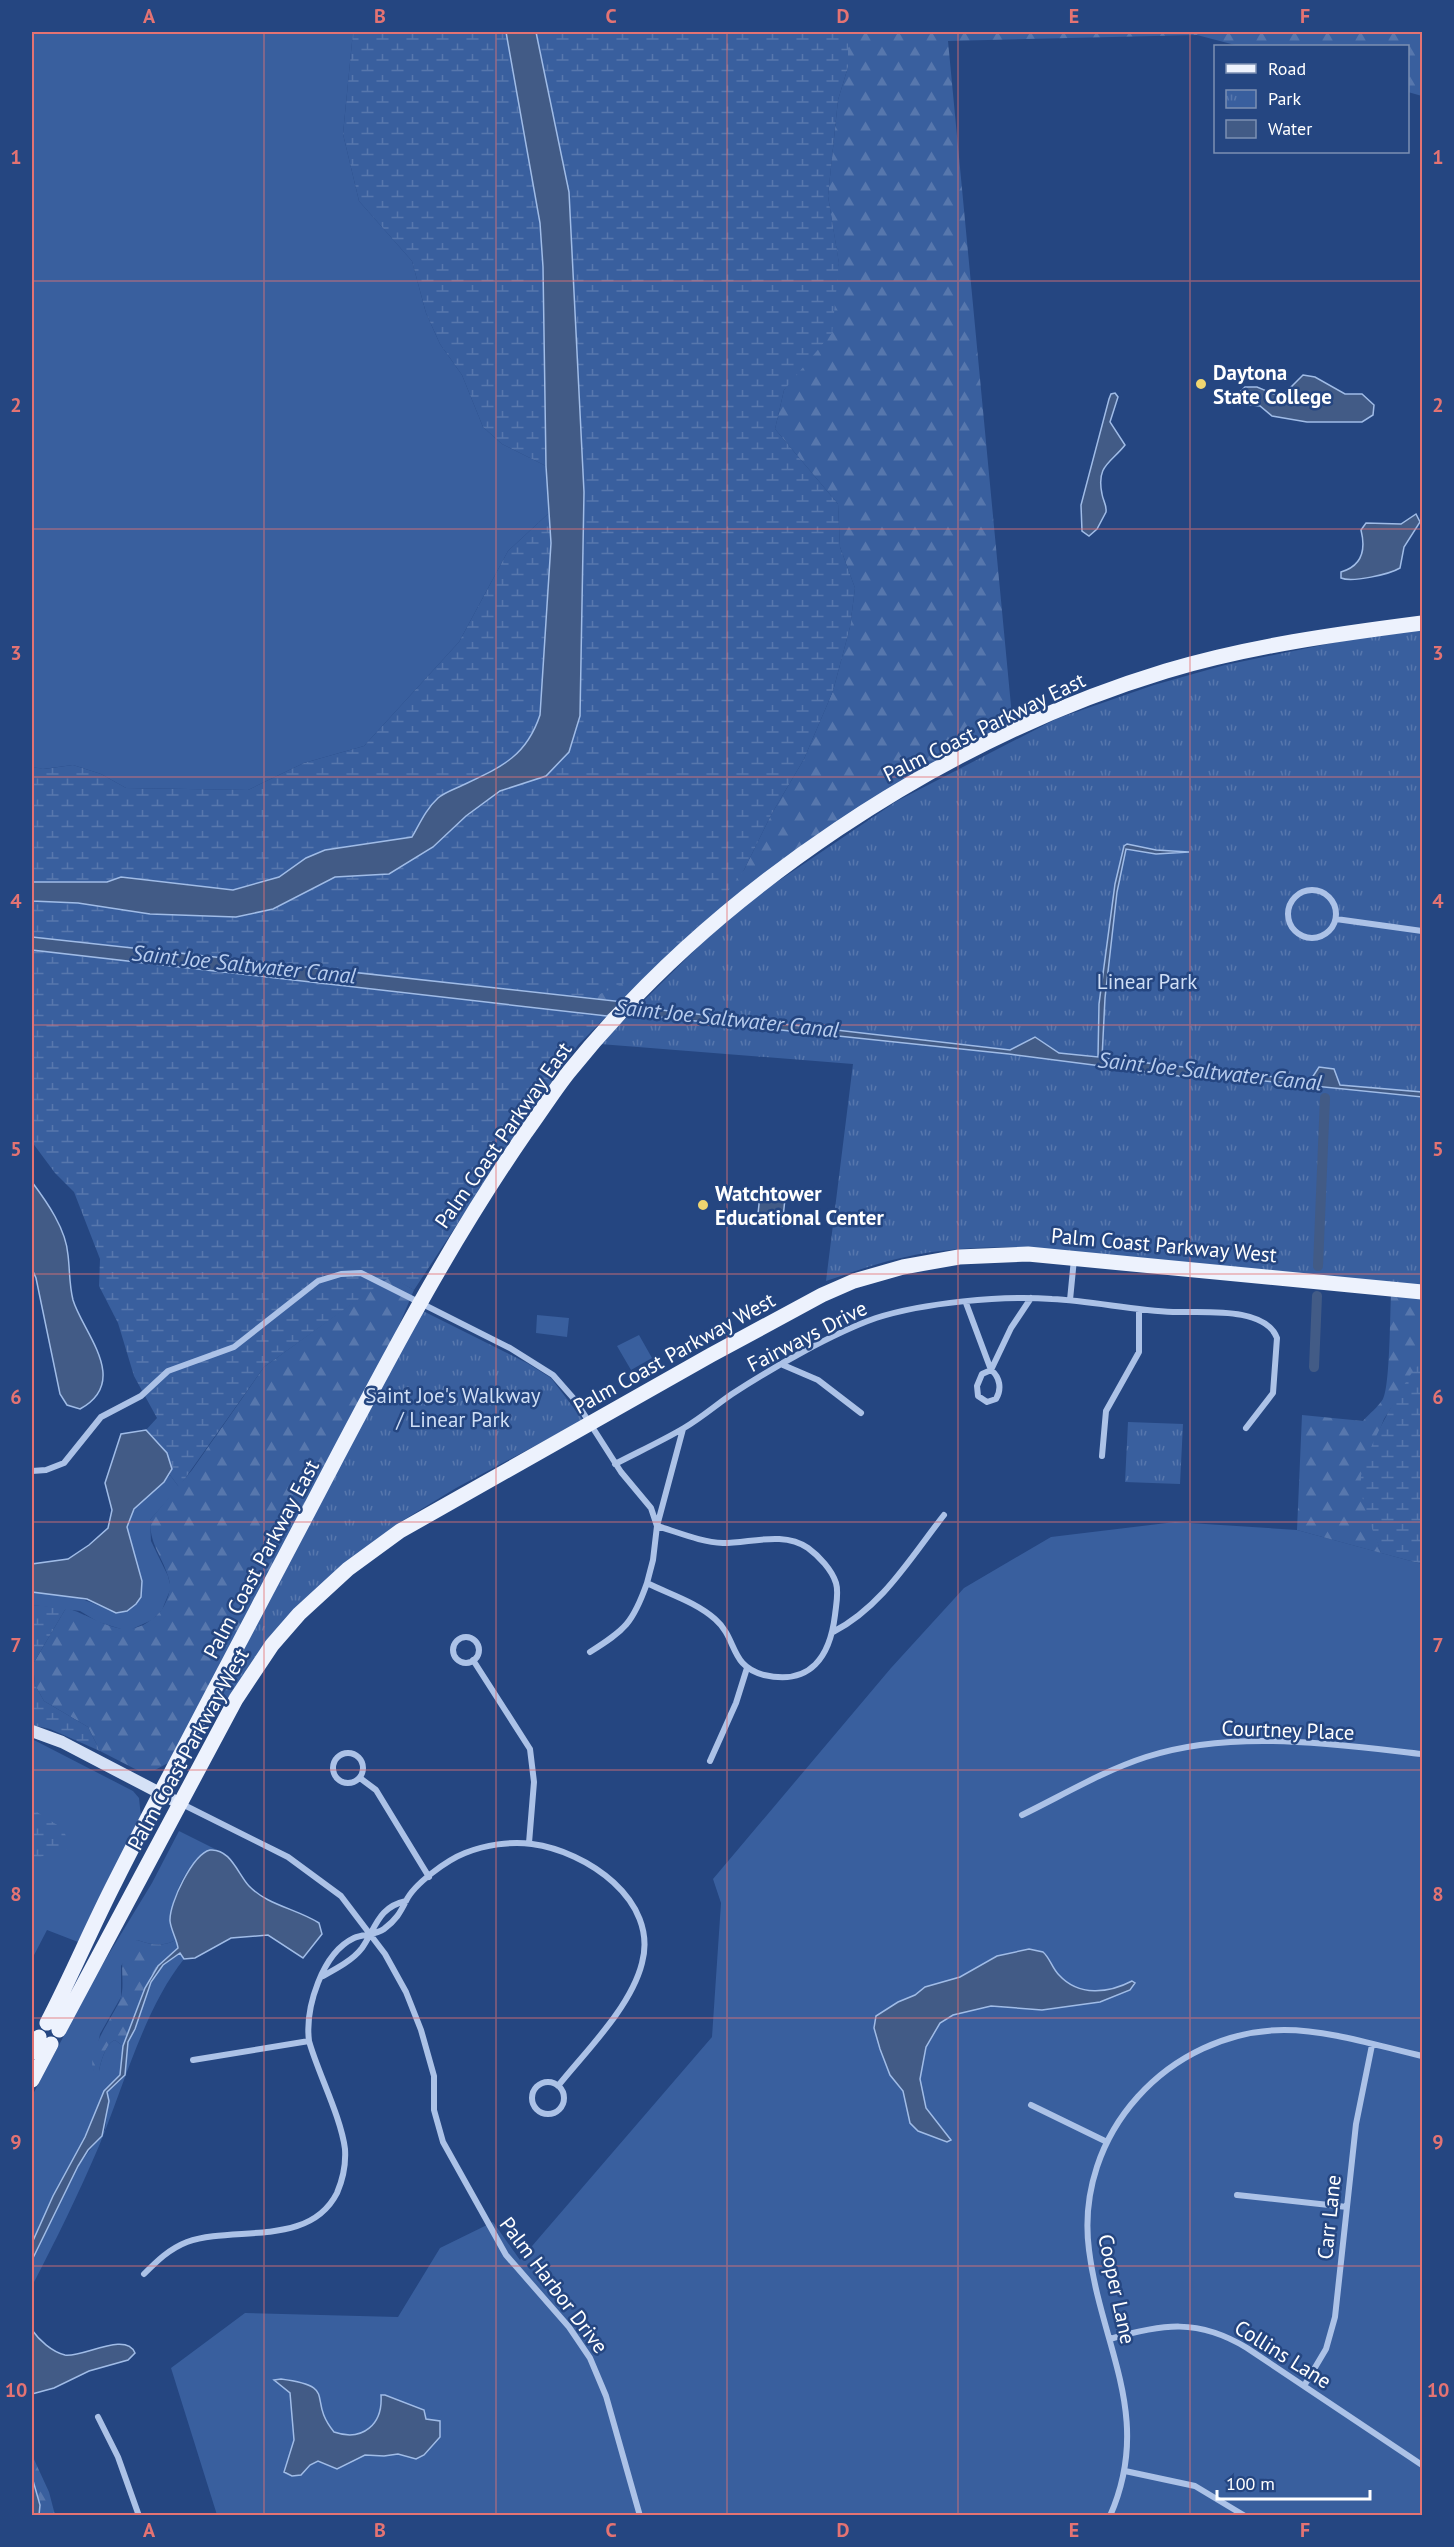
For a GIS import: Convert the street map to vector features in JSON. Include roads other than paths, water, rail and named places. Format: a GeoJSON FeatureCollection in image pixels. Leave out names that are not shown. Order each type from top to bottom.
{"type":"FeatureCollection","features":[{"type":"Feature","properties":{"kind":"main road","name":"Palm Coast Parkway East"},"geometry":{"type":"LineString","coordinates":[[82,1971],[112,1887],[419,1302],[477,1202],[566,1075],[612,1022],[723,915],[830,834],[913,781],[1076,703],[1167,671],[1224,656],[1347,633],[1422,623]]}},
{"type":"Feature","properties":{"kind":"main road","name":"Palm Coast Parkway West"},"geometry":{"type":"LineString","coordinates":[[82,1971],[120,1920],[178,1803],[246,1683],[272,1645],[299,1614],[361,1559],[400,1531],[590,1422],[812,1301],[854,1281],[903,1267],[959,1257],[1010,1254],[1074,1258],[1422,1292]]}},
{"type":"Feature","properties":{"kind":"main road"},"geometry":{"type":"LineString","coordinates":[[53,2027],[82,1971]]}},
{"type":"Feature","properties":{"kind":"main road"},"geometry":{"type":"LineString","coordinates":[[32,2052],[45,2041],[32,2080]]}},
{"type":"Feature","properties":{"kind":"street"},"geometry":{"type":"LineString","coordinates":[[1313,890],[1321,891],[1332,900],[1336,910],[1336,919],[1329,932],[1322,937],[1307,938],[1293,930],[1289,924],[1288,908],[1297,894],[1313,890]]}},
{"type":"Feature","properties":{"kind":"street"},"geometry":{"type":"LineString","coordinates":[[1336,919],[1422,931]]}},
{"type":"Feature","properties":{"kind":"street"},"geometry":{"type":"LineString","coordinates":[[1070,1300],[1074,1258]]}},
{"type":"Feature","properties":{"kind":"street"},"geometry":{"type":"LineString","coordinates":[[32,1471],[46,1470],[64,1463],[96,1423],[108,1412],[141,1396],[173,1368],[234,1347],[318,1281],[341,1274],[361,1273],[546,1370],[567,1390],[590,1422],[615,1464],[651,1509],[657,1526]]}},
{"type":"Feature","properties":{"kind":"street"},"geometry":{"type":"LineString","coordinates":[[966,1303],[991,1370],[998,1377],[999,1391],[996,1399],[987,1402],[978,1396],[977,1386],[982,1374],[991,1370],[1011,1328],[1031,1298]]}},
{"type":"Feature","properties":{"kind":"street","name":"Fairways Drive"},"geometry":{"type":"LineString","coordinates":[[615,1464],[682,1429],[733,1394],[783,1365],[876,1318],[920,1308],[1031,1298],[1070,1300],[1139,1310],[1254,1316],[1274,1330],[1277,1348],[1273,1393],[1246,1428]]}},
{"type":"Feature","properties":{"kind":"street"},"geometry":{"type":"LineString","coordinates":[[1102,1456],[1106,1412],[1139,1352],[1139,1310]]}},
{"type":"Feature","properties":{"kind":"street"},"geometry":{"type":"LineString","coordinates":[[783,1365],[818,1380],[861,1413]]}},
{"type":"Feature","properties":{"kind":"street"},"geometry":{"type":"LineString","coordinates":[[590,1652],[628,1624],[638,1609],[653,1560],[657,1526],[682,1429]]}},
{"type":"Feature","properties":{"kind":"street"},"geometry":{"type":"LineString","coordinates":[[833,1632],[858,1618],[875,1602],[944,1515]]}},
{"type":"Feature","properties":{"kind":"street"},"geometry":{"type":"LineString","coordinates":[[647,1583],[696,1606],[716,1620],[726,1631],[737,1658],[747,1668],[771,1676],[801,1673],[820,1661],[829,1649],[837,1597],[835,1581],[819,1558],[803,1545],[775,1539],[722,1543],[702,1540],[657,1526]]}},
{"type":"Feature","properties":{"kind":"street"},"geometry":{"type":"LineString","coordinates":[[460,1638],[470,1638],[477,1645],[477,1655],[472,1660],[463,1662],[455,1656],[454,1646],[460,1638]]}},
{"type":"Feature","properties":{"kind":"street"},"geometry":{"type":"LineString","coordinates":[[472,1660],[530,1749],[534,1782],[529,1843]]}},
{"type":"Feature","properties":{"kind":"street"},"geometry":{"type":"LineString","coordinates":[[710,1761],[736,1703],[747,1668]]}},
{"type":"Feature","properties":{"kind":"street"},"geometry":{"type":"LineString","coordinates":[[32,1731],[62,1742],[178,1803]]}},
{"type":"Feature","properties":{"kind":"street","name":"Courtney Place"},"geometry":{"type":"LineString","coordinates":[[1022,1815],[1130,1763],[1200,1745],[1254,1740],[1422,1754]]}},
{"type":"Feature","properties":{"kind":"street"},"geometry":{"type":"LineString","coordinates":[[348,1753],[357,1757],[363,1768],[360,1778],[347,1783],[338,1780],[333,1767],[337,1758],[348,1753]]}},
{"type":"Feature","properties":{"kind":"street"},"geometry":{"type":"LineString","coordinates":[[360,1778],[376,1790],[429,1877]]}},
{"type":"Feature","properties":{"kind":"street","name":"Palm Harbor Drive"},"geometry":{"type":"LineString","coordinates":[[178,1803],[288,1857],[341,1896],[370,1933],[396,1973],[419,2024],[434,2080],[435,2120],[447,2152],[506,2255],[569,2327],[593,2364],[606,2396],[640,2516]]}},
{"type":"Feature","properties":{"kind":"street"},"geometry":{"type":"LineString","coordinates":[[144,2274],[164,2254],[188,2242],[292,2228],[312,2220],[332,2201],[343,2175],[345,2150],[309,2041],[310,2006],[332,1956],[353,1938],[382,1931],[403,1911],[406,1901],[429,1877],[447,1862],[472,1850],[496,1845],[529,1843],[573,1855],[607,1877],[626,1896],[634,1909],[644,1937],[643,1962],[631,1991],[558,2086]]}},
{"type":"Feature","properties":{"kind":"street"},"geometry":{"type":"LineString","coordinates":[[322,1976],[340,1967],[361,1950],[374,1922],[395,1903],[406,1901]]}},
{"type":"Feature","properties":{"kind":"street","name":"Cooper Lane"},"geometry":{"type":"LineString","coordinates":[[1110,2516],[1125,2470],[1128,2442],[1127,2409],[1092,2273],[1087,2226],[1092,2185],[1107,2142],[1122,2115],[1152,2081],[1185,2057],[1215,2043],[1245,2034],[1283,2030],[1312,2032],[1422,2055]]}},
{"type":"Feature","properties":{"kind":"street"},"geometry":{"type":"LineString","coordinates":[[193,2060],[309,2041]]}},
{"type":"Feature","properties":{"kind":"street","name":"Carr Lane"},"geometry":{"type":"LineString","coordinates":[[1304,2386],[1323,2354],[1332,2331],[1356,2124],[1372,2045]]}},
{"type":"Feature","properties":{"kind":"street"},"geometry":{"type":"LineString","coordinates":[[547,2082],[558,2086],[564,2099],[559,2110],[549,2114],[539,2111],[533,2101],[534,2091],[547,2082]]}},
{"type":"Feature","properties":{"kind":"street"},"geometry":{"type":"LineString","coordinates":[[1031,2105],[1107,2142]]}},
{"type":"Feature","properties":{"kind":"street"},"geometry":{"type":"LineString","coordinates":[[1237,2194],[1347,2207]]}},
{"type":"Feature","properties":{"kind":"street","name":"Collins Lane"},"geometry":{"type":"LineString","coordinates":[[1110,2339],[1162,2326],[1209,2330],[1240,2343],[1422,2463]]}},
{"type":"Feature","properties":{"kind":"street"},"geometry":{"type":"LineString","coordinates":[[98,2417],[118,2457],[139,2516]]}},
{"type":"Feature","properties":{"kind":"street"},"geometry":{"type":"LineString","coordinates":[[1125,2470],[1195,2486],[1245,2516]]}},
{"type":"Feature","properties":{"kind":"water"},"geometry":{"type":"Polygon","coordinates":[[[506,32],[536,32],[569,192],[584,492],[580,716],[569,752],[546,776],[500,791],[466,816],[433,847],[389,874],[335,877],[273,909],[236,917],[150,914],[78,903],[32,901],[32,882],[107,882],[121,877],[233,890],[279,877],[306,858],[325,850],[412,837],[427,811],[438,798],[511,759],[520,751],[534,729],[540,715],[551,543],[546,466],[543,267],[540,223],[506,32]]]}},
{"type":"Feature","properties":{"kind":"water"},"geometry":{"type":"Polygon","coordinates":[[[1303,375],[1315,377],[1345,394],[1362,394],[1374,405],[1373,415],[1362,422],[1307,422],[1272,416],[1260,406],[1236,403],[1238,394],[1245,387],[1257,387],[1281,397],[1303,375]]]}},
{"type":"Feature","properties":{"kind":"water"},"geometry":{"type":"Polygon","coordinates":[[[1115,393],[1118,397],[1110,422],[1125,445],[1103,470],[1101,484],[1106,512],[1097,529],[1089,536],[1082,531],[1081,505],[1109,399],[1111,394],[1115,393]]]}},
{"type":"Feature","properties":{"kind":"water"},"geometry":{"type":"Polygon","coordinates":[[[1416,514],[1420,522],[1404,547],[1400,568],[1371,577],[1341,578],[1341,572],[1354,566],[1361,556],[1363,544],[1361,530],[1366,523],[1401,524],[1416,514]]]}},
{"type":"Feature","properties":{"kind":"water"},"geometry":{"type":"Polygon","coordinates":[[[1127,844],[1156,850],[1189,852],[1156,854],[1126,849],[1117,892],[1105,998],[1102,1058],[1310,1081],[1319,1067],[1334,1069],[1340,1085],[1422,1092],[1422,1097],[1245,1079],[1179,1076],[1009,1054],[639,1015],[644,1008],[1010,1050],[1035,1037],[1059,1053],[1098,1057],[1099,1004],[1115,884],[1124,846],[1127,844]]]}},
{"type":"Feature","properties":{"kind":"water"},"geometry":{"type":"Polygon","coordinates":[[[32,937],[624,1002],[607,1016],[32,950],[32,937]]]}},
{"type":"Feature","properties":{"kind":"water"},"geometry":{"type":"Polygon","coordinates":[[[32,1182],[64,1235],[73,1300],[99,1356],[103,1371],[102,1385],[95,1398],[80,1409],[67,1405],[60,1394],[36,1278],[32,1269],[32,1182]]]}},
{"type":"Feature","properties":{"kind":"water"},"geometry":{"type":"Polygon","coordinates":[[[760,1195],[785,1199],[782,1226],[757,1223],[760,1195]]]}},
{"type":"Feature","properties":{"kind":"water"},"geometry":{"type":"Polygon","coordinates":[[[146,1430],[167,1453],[172,1469],[164,1482],[134,1509],[127,1527],[142,1581],[141,1597],[127,1611],[116,1613],[87,1599],[32,1592],[32,1564],[68,1559],[108,1528],[112,1510],[105,1483],[121,1434],[146,1430]]]}},
{"type":"Feature","properties":{"kind":"water"},"geometry":{"type":"Polygon","coordinates":[[[210,1850],[217,1850],[228,1857],[249,1886],[264,1898],[319,1923],[322,1934],[303,1958],[268,1935],[231,1938],[195,1958],[184,1959],[180,1953],[163,1965],[151,1982],[135,2029],[128,2042],[125,2075],[107,2092],[109,2101],[102,2136],[88,2150],[78,2166],[32,2260],[32,2243],[53,2196],[85,2137],[104,2091],[120,2075],[123,2046],[145,1988],[158,1966],[178,1948],[170,1921],[173,1903],[183,1880],[196,1860],[210,1850]]]}},
{"type":"Feature","properties":{"kind":"water"},"geometry":{"type":"Polygon","coordinates":[[[1029,1949],[1043,1952],[1059,1975],[1067,1982],[1085,1990],[1104,1990],[1132,1981],[1135,1983],[1130,1990],[1100,2002],[1042,2010],[991,2006],[953,2015],[940,2023],[926,2047],[920,2079],[926,2108],[951,2140],[947,2142],[918,2131],[910,2123],[903,2091],[890,2075],[880,2049],[874,2028],[876,2016],[925,1987],[960,1977],[997,1956],[1029,1949]]]}},
{"type":"Feature","properties":{"kind":"water"},"geometry":{"type":"Polygon","coordinates":[[[32,2330],[46,2345],[65,2355],[123,2344],[135,2353],[128,2360],[89,2371],[54,2388],[32,2394],[32,2330]]]}},
{"type":"Feature","properties":{"kind":"water"},"geometry":{"type":"Polygon","coordinates":[[[274,2380],[299,2382],[316,2390],[326,2420],[334,2432],[354,2435],[369,2428],[379,2414],[381,2395],[385,2395],[424,2410],[426,2419],[440,2421],[440,2437],[424,2455],[416,2459],[398,2454],[365,2455],[337,2469],[318,2461],[310,2465],[301,2475],[292,2476],[284,2472],[294,2440],[290,2393],[274,2380]]]}},
{"type":"Feature","properties":{"kind":"water"},"geometry":{"type":"Polygon","coordinates":[[[32,2477],[40,2505],[39,2515],[32,2515],[32,2477]]]}},
{"type":"Feature","properties":{"kind":"waterway","name":"Saint Joe Saltwater Canal"},"geometry":{"type":"LineString","coordinates":[[621,1008],[656,1012]]}},
{"type":"Feature","properties":{"kind":"waterway"},"geometry":{"type":"LineString","coordinates":[[1318,1266],[1325,1098]]}},
{"type":"Feature","properties":{"kind":"waterway"},"geometry":{"type":"LineString","coordinates":[[1314,1367],[1317,1296]]}},
{"type":"Feature","properties":{"kind":"place","name":"Daytona State College"},"geometry":{"type":"Point","coordinates":[1201,384]}},
{"type":"Feature","properties":{"kind":"place","name":"Watchtower Educational Center"},"geometry":{"type":"Point","coordinates":[703,1205]}},
{"type":"Feature","properties":{"kind":"park label","name":"Linear Park"},"geometry":{"type":"Point","coordinates":[1147,981]}},
{"type":"Feature","properties":{"kind":"park label","name":"Saint Joe's Walkway / Linear Park"},"geometry":{"type":"Point","coordinates":[453,1407]}}]}
